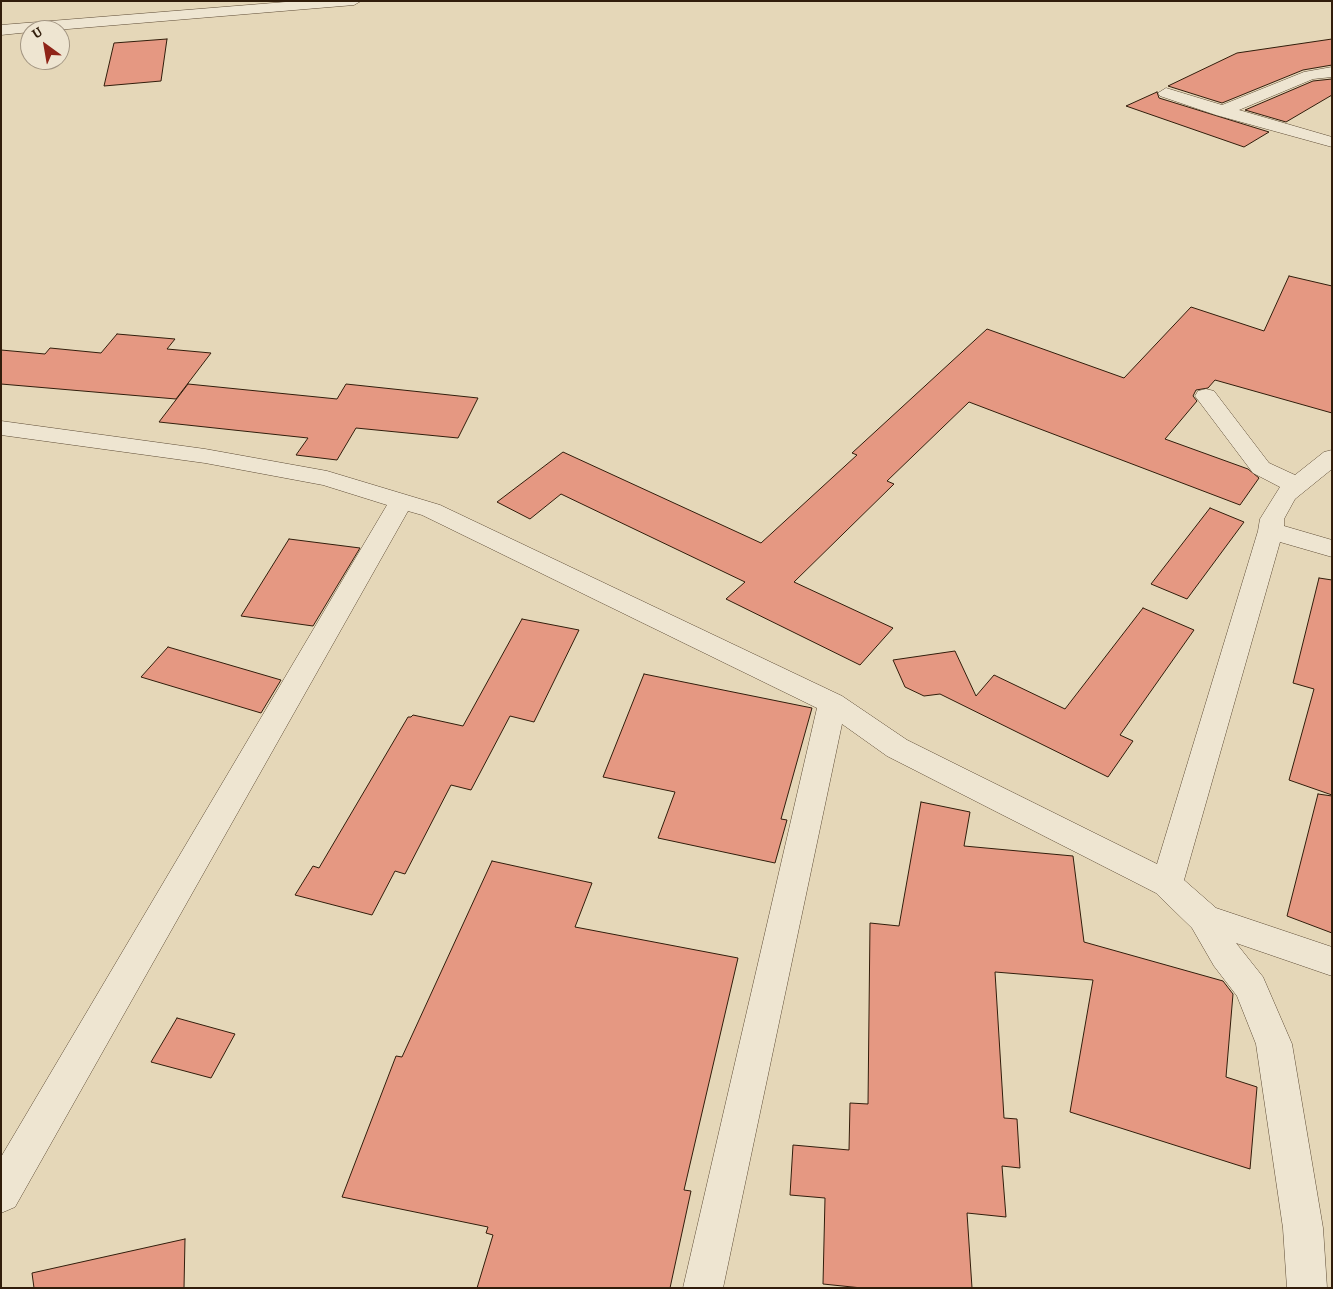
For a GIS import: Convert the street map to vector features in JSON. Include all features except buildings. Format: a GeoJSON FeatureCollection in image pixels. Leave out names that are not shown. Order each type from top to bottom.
{"type":"FeatureCollection","features":[{"type":"Feature","properties":{"kind":"street"},"geometry":{"type":"LineString","coordinates":[[1,30],[354,1]]}},
{"type":"Feature","properties":{"kind":"street"},"geometry":{"type":"LineString","coordinates":[[1222,111],[1310,75],[1332,72]]}},
{"type":"Feature","properties":{"kind":"street"},"geometry":{"type":"LineString","coordinates":[[1166,93],[1332,142]]}},
{"type":"Feature","properties":{"kind":"street"},"geometry":{"type":"LineString","coordinates":[[1206,396],[1261,468],[1296,485]]}},
{"type":"Feature","properties":{"kind":"street"},"geometry":{"type":"LineString","coordinates":[[1,428],[205,456],[318,476],[431,510],[832,703],[897,748],[1167,884],[1204,918],[1226,956],[1251,988],[1274,1044],[1303,1228],[1307,1288]]}},
{"type":"Feature","properties":{"kind":"street"},"geometry":{"type":"LineString","coordinates":[[1167,884],[1271,531],[1272,519],[1285,495],[1332,457]]}},
{"type":"Feature","properties":{"kind":"street"},"geometry":{"type":"LineString","coordinates":[[1,1194],[402,500]]}},
{"type":"Feature","properties":{"kind":"street"},"geometry":{"type":"LineString","coordinates":[[1271,531],[1332,549]]}},
{"type":"Feature","properties":{"kind":"street"},"geometry":{"type":"LineString","coordinates":[[703,1288],[832,703]]}},
{"type":"Feature","properties":{"kind":"street"},"geometry":{"type":"LineString","coordinates":[[1204,918],[1332,962]]}}]}
